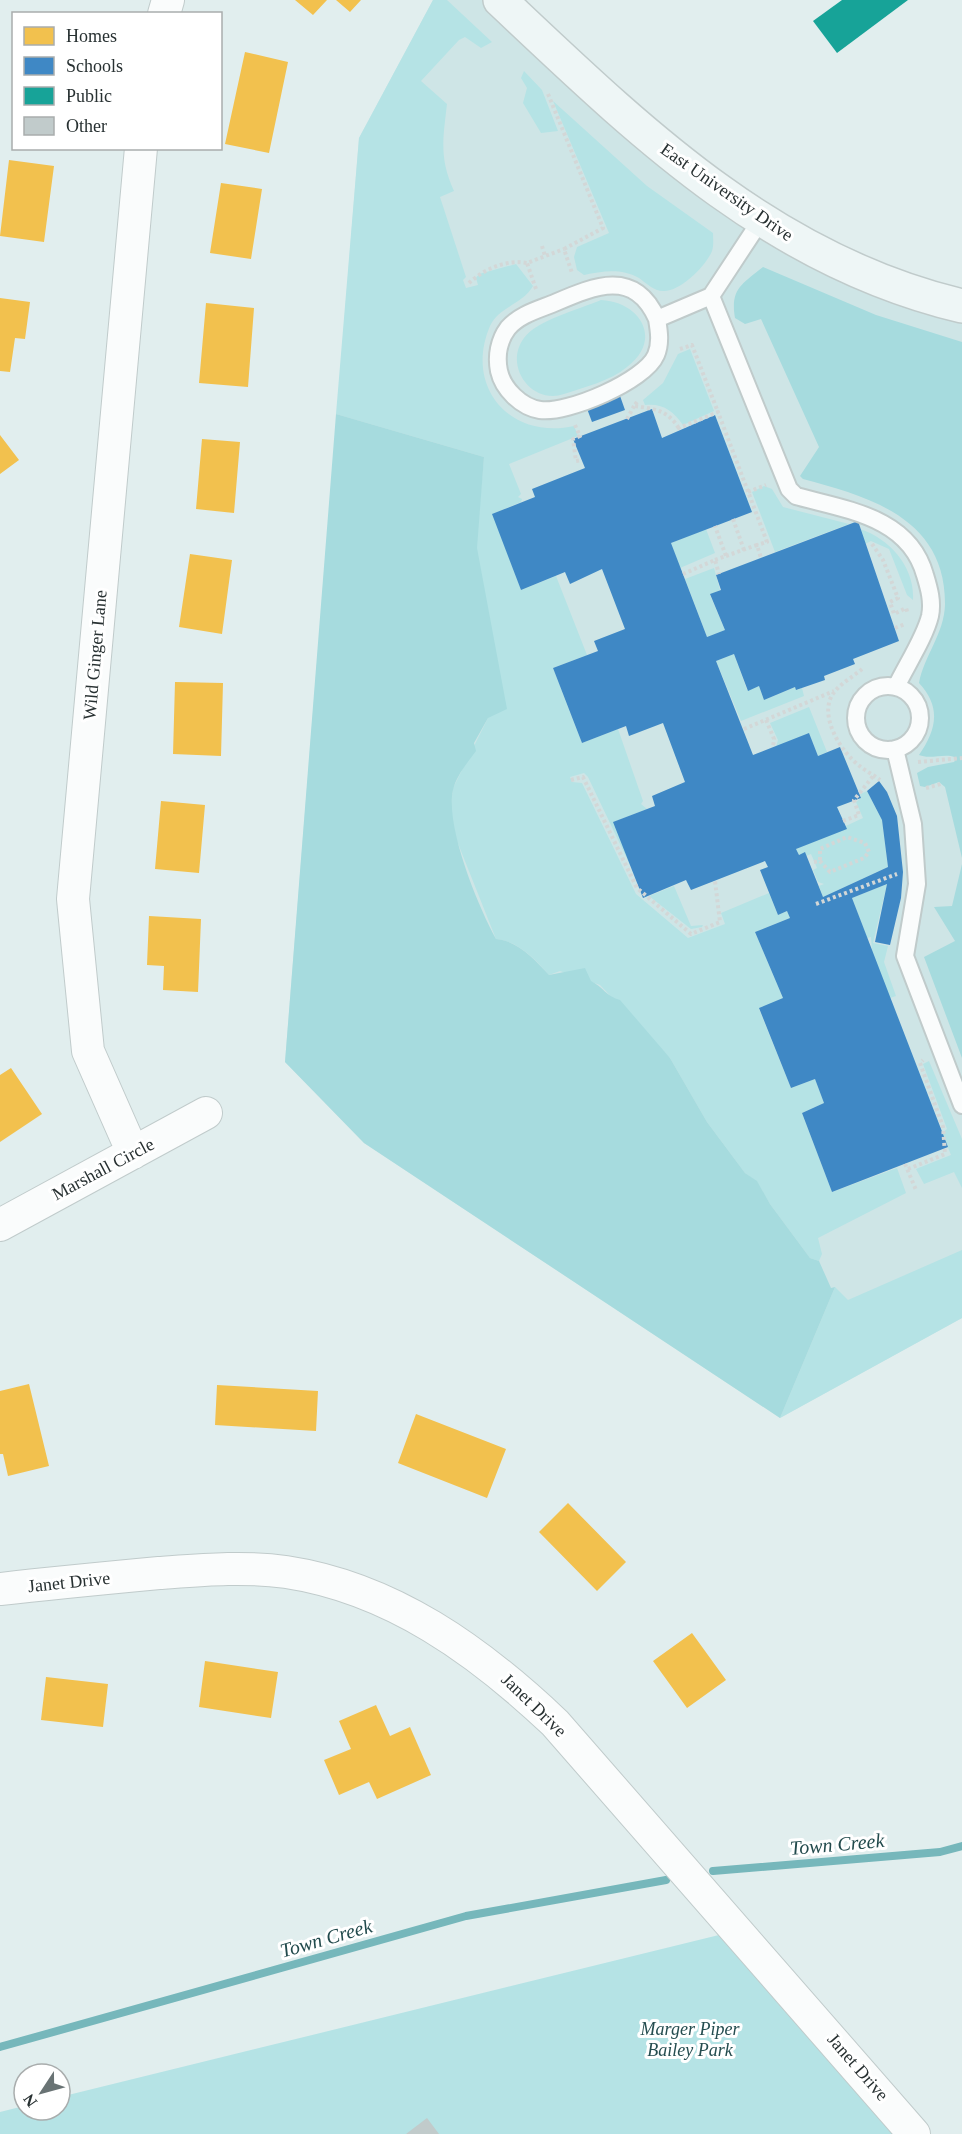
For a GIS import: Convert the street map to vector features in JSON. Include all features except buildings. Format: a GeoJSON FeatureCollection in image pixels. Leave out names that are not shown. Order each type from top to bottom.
{"type":"FeatureCollection","features":[{"type":"Feature","properties":{"kind":"main road","name":"East University Drive"},"geometry":{"type":"LineString","coordinates":[[508,3],[675,160],[761,220],[826,256],[888,284],[962,306]]}},
{"type":"Feature","properties":{"kind":"street","name":"Wild Ginger Lane"},"geometry":{"type":"LineString","coordinates":[[133,1153],[88,1050],[73,899],[141,150]]}},
{"type":"Feature","properties":{"kind":"street","name":"Marshall Circle"},"geometry":{"type":"LineString","coordinates":[[0,1225],[206,1113]]}},
{"type":"Feature","properties":{"kind":"street","name":"Janet Drive"},"geometry":{"type":"LineString","coordinates":[[0,1589],[224,1568],[285,1572],[345,1585],[430,1623],[508,1678],[555,1723],[914,2134]]}},
{"type":"Feature","properties":{"kind":"lane"},"geometry":{"type":"LineString","coordinates":[[657,319],[711,296],[761,220]]}},
{"type":"Feature","properties":{"kind":"lane"},"geometry":{"type":"LineString","coordinates":[[601,285],[619,285],[638,293],[650,304],[657,319],[660,336],[656,355],[648,367],[630,381],[566,408],[540,410],[520,402],[505,386],[499,371],[498,347],[508,328],[521,317],[587,289],[601,285]]}},
{"type":"Feature","properties":{"kind":"lane"},"geometry":{"type":"LineString","coordinates":[[711,296],[789,489],[796,496],[872,516],[901,534],[921,560],[931,595],[930,616],[896,687]]}},
{"type":"Feature","properties":{"kind":"lane"},"geometry":{"type":"LineString","coordinates":[[896,687],[914,699],[920,719],[913,738],[895,750],[874,747],[865,741],[859,732],[856,712],[866,693],[875,688],[896,687]]}},
{"type":"Feature","properties":{"kind":"lane"},"geometry":{"type":"LineString","coordinates":[[895,750],[913,824],[917,884],[905,956],[962,1105]]}},
{"type":"Feature","properties":{"kind":"path"},"geometry":{"type":"LineString","coordinates":[[548,94],[603,228],[564,249],[573,276]]}},
{"type":"Feature","properties":{"kind":"path"},"geometry":{"type":"LineString","coordinates":[[542,246],[545,256]]}},
{"type":"Feature","properties":{"kind":"path"},"geometry":{"type":"LineString","coordinates":[[469,283],[480,273],[515,260],[527,263]]}},
{"type":"Feature","properties":{"kind":"path"},"geometry":{"type":"LineString","coordinates":[[673,351],[692,345],[767,542],[683,573]]}},
{"type":"Feature","properties":{"kind":"path"},"geometry":{"type":"LineString","coordinates":[[627,419],[641,398]]}},
{"type":"Feature","properties":{"kind":"path"},"geometry":{"type":"LineString","coordinates":[[623,402],[634,406],[660,409],[672,417],[680,430],[680,428],[718,412]]}},
{"type":"Feature","properties":{"kind":"path"},"geometry":{"type":"LineString","coordinates":[[581,420],[574,422],[580,436],[573,439],[576,461],[582,460]]}},
{"type":"Feature","properties":{"kind":"path"},"geometry":{"type":"LineString","coordinates":[[733,519],[744,550]]}},
{"type":"Feature","properties":{"kind":"path"},"geometry":{"type":"LineString","coordinates":[[716,526],[726,556]]}},
{"type":"Feature","properties":{"kind":"path"},"geometry":{"type":"LineString","coordinates":[[871,542],[883,560],[898,598],[890,602],[894,614],[906,608],[910,621],[895,628]]}},
{"type":"Feature","properties":{"kind":"path"},"geometry":{"type":"LineString","coordinates":[[757,545],[761,558]]}},
{"type":"Feature","properties":{"kind":"path"},"geometry":{"type":"LineString","coordinates":[[715,561],[719,574]]}},
{"type":"Feature","properties":{"kind":"path"},"geometry":{"type":"LineString","coordinates":[[744,729],[834,691],[862,669]]}},
{"type":"Feature","properties":{"kind":"path"},"geometry":{"type":"LineString","coordinates":[[834,691],[829,708],[835,737],[860,767],[874,775],[887,787]]}},
{"type":"Feature","properties":{"kind":"path"},"geometry":{"type":"LineString","coordinates":[[766,720],[774,739],[773,747]]}},
{"type":"Feature","properties":{"kind":"path"},"geometry":{"type":"LineString","coordinates":[[917,762],[962,758]]}},
{"type":"Feature","properties":{"kind":"path"},"geometry":{"type":"LineString","coordinates":[[843,821],[859,815],[854,800],[874,775]]}},
{"type":"Feature","properties":{"kind":"path"},"geometry":{"type":"LineString","coordinates":[[572,780],[582,777],[637,888],[691,934],[720,922],[715,881]]}},
{"type":"Feature","properties":{"kind":"path"},"geometry":{"type":"LineString","coordinates":[[848,837],[865,843],[869,852],[864,858],[830,872],[820,861],[820,849],[848,837]]}},
{"type":"Feature","properties":{"kind":"path"},"geometry":{"type":"LineString","coordinates":[[814,862],[820,861]]}},
{"type":"Feature","properties":{"kind":"path"},"geometry":{"type":"LineString","coordinates":[[816,904],[903,872]]}},
{"type":"Feature","properties":{"kind":"path"},"geometry":{"type":"LineString","coordinates":[[905,1164],[916,1190]]}},
{"type":"Feature","properties":{"kind":"shaded area"},"geometry":{"type":"Polygon","coordinates":[[[433,0],[501,0],[799,242],[962,306],[962,1318],[780,1418],[364,1143],[285,1062],[359,138],[433,0]]]}},
{"type":"Feature","properties":{"kind":"shaded area"},"geometry":{"type":"Polygon","coordinates":[[[763,267],[876,315],[962,342],[962,858],[945,787],[939,782],[925,787],[920,786],[917,773],[928,767],[954,762],[957,758],[919,755],[933,728],[934,710],[919,683],[944,616],[942,576],[933,552],[918,532],[900,516],[854,494],[803,479],[800,476],[819,447],[761,319],[745,324],[735,318],[734,300],[739,288],[763,267]]]}},
{"type":"Feature","properties":{"kind":"shaded area"},"geometry":{"type":"Polygon","coordinates":[[[336,414],[484,457],[477,548],[507,709],[488,718],[474,743],[476,751],[459,774],[453,790],[452,805],[458,844],[472,887],[496,939],[518,947],[549,975],[585,968],[591,981],[612,997],[620,1000],[670,1058],[707,1122],[745,1173],[757,1181],[770,1204],[810,1258],[819,1261],[831,1288],[835,1287],[780,1418],[364,1143],[285,1062],[336,414]]]}},
{"type":"Feature","properties":{"kind":"shaded area"},"geometry":{"type":"Polygon","coordinates":[[[962,864],[962,1058],[924,957],[955,941],[934,907],[952,906],[962,864]]]}},
{"type":"Feature","properties":{"kind":"green space"},"geometry":{"type":"Polygon","coordinates":[[[433,0],[447,0],[492,42],[481,48],[465,37],[459,40],[421,81],[447,104],[444,158],[454,191],[440,197],[466,277],[463,280],[466,288],[478,285],[476,278],[479,274],[516,264],[533,286],[523,297],[499,314],[490,326],[484,348],[483,369],[488,388],[498,404],[512,417],[530,425],[551,428],[574,426],[578,436],[509,464],[521,494],[518,497],[522,499],[521,502],[493,514],[521,590],[556,576],[587,655],[553,668],[582,743],[618,729],[643,801],[641,804],[647,809],[614,822],[631,867],[588,777],[584,773],[570,777],[572,782],[582,783],[636,894],[688,938],[725,924],[721,913],[769,893],[778,915],[787,911],[790,918],[755,932],[783,998],[759,1009],[791,1088],[815,1079],[824,1103],[802,1113],[832,1192],[897,1168],[906,1193],[818,1238],[822,1254],[819,1261],[810,1258],[770,1204],[757,1182],[745,1173],[707,1122],[670,1058],[600,985],[560,971],[549,975],[519,947],[496,939],[457,841],[450,815],[453,788],[488,718],[482,589],[476,548],[484,457],[336,414],[359,138],[433,0]]]}},
{"type":"Feature","properties":{"kind":"green space"},"geometry":{"type":"Polygon","coordinates":[[[524,71],[542,90],[558,131],[541,133],[523,103],[527,88],[521,78],[524,71]]]}},
{"type":"Feature","properties":{"kind":"green space"},"geometry":{"type":"Polygon","coordinates":[[[553,101],[647,186],[713,233],[713,249],[692,277],[677,287],[660,291],[639,278],[625,273],[605,272],[584,275],[577,270],[574,257],[577,247],[609,233],[553,101]]]}},
{"type":"Feature","properties":{"kind":"green space"},"geometry":{"type":"Polygon","coordinates":[[[601,300],[615,302],[627,308],[642,324],[645,334],[644,345],[638,356],[613,376],[564,394],[552,396],[541,394],[532,388],[524,381],[517,360],[518,349],[524,338],[549,320],[601,300]]]}},
{"type":"Feature","properties":{"kind":"green space"},"geometry":{"type":"Polygon","coordinates":[[[690,349],[714,411],[683,425],[667,409],[657,405],[645,405],[643,400],[663,383],[678,354],[690,349]]]}},
{"type":"Feature","properties":{"kind":"green space"},"geometry":{"type":"Polygon","coordinates":[[[764,486],[772,489],[783,507],[849,524],[775,552],[752,492],[764,486]]]}},
{"type":"Feature","properties":{"kind":"green space"},"geometry":{"type":"Polygon","coordinates":[[[706,529],[715,553],[680,568],[671,543],[706,529]]]}},
{"type":"Feature","properties":{"kind":"green space"},"geometry":{"type":"Polygon","coordinates":[[[860,529],[881,540],[899,556],[910,576],[913,600],[907,595],[889,549],[871,541],[865,544],[860,529]]]}},
{"type":"Feature","properties":{"kind":"green space"},"geometry":{"type":"Polygon","coordinates":[[[714,568],[720,590],[710,595],[725,630],[707,637],[685,579],[714,568]]]}},
{"type":"Feature","properties":{"kind":"green space"},"geometry":{"type":"Polygon","coordinates":[[[734,654],[747,690],[759,686],[764,700],[795,687],[797,690],[802,688],[804,696],[741,721],[716,661],[734,654]]]}},
{"type":"Feature","properties":{"kind":"green space"},"geometry":{"type":"Polygon","coordinates":[[[809,707],[827,752],[818,756],[809,734],[776,747],[778,740],[770,723],[809,707]]]}},
{"type":"Feature","properties":{"kind":"green space"},"geometry":{"type":"Polygon","coordinates":[[[867,791],[882,820],[888,867],[823,897],[819,886],[824,884],[818,882],[813,870],[817,868],[811,854],[799,855],[796,849],[863,818],[856,802],[861,798],[860,794],[867,791]]]}},
{"type":"Feature","properties":{"kind":"green space"},"geometry":{"type":"Polygon","coordinates":[[[887,884],[873,943],[888,946],[884,962],[896,996],[890,998],[872,952],[871,937],[867,938],[852,898],[887,884]]]}},
{"type":"Feature","properties":{"kind":"green space"},"geometry":{"type":"Polygon","coordinates":[[[674,886],[691,926],[703,925],[702,927],[691,929],[649,896],[674,886]]]}},
{"type":"Feature","properties":{"kind":"green space"},"geometry":{"type":"Polygon","coordinates":[[[929,1061],[962,1139],[962,1188],[954,1172],[924,1184],[916,1169],[951,1155],[942,1133],[947,1129],[923,1064],[929,1061]]]}},
{"type":"Feature","properties":{"kind":"green space"},"geometry":{"type":"Polygon","coordinates":[[[962,1250],[962,1318],[780,1418],[835,1287],[848,1300],[962,1250]]]}},
{"type":"Feature","properties":{"kind":"green space","name":"Marger Piper Bailey Park"},"geometry":{"type":"Polygon","coordinates":[[[723,1934],[904,2134],[0,2134],[0,2112],[12,2109],[12,2122],[72,2122],[72,2094],[723,1934]]]}},
{"type":"Feature","properties":{"kind":"waterway","name":"Town Creek"},"geometry":{"type":"LineString","coordinates":[[713,1871],[940,1852],[962,1846]]}},
{"type":"Feature","properties":{"kind":"waterway","name":"Town Creek"},"geometry":{"type":"LineString","coordinates":[[0,2047],[466,1916],[666,1880]]}}]}
